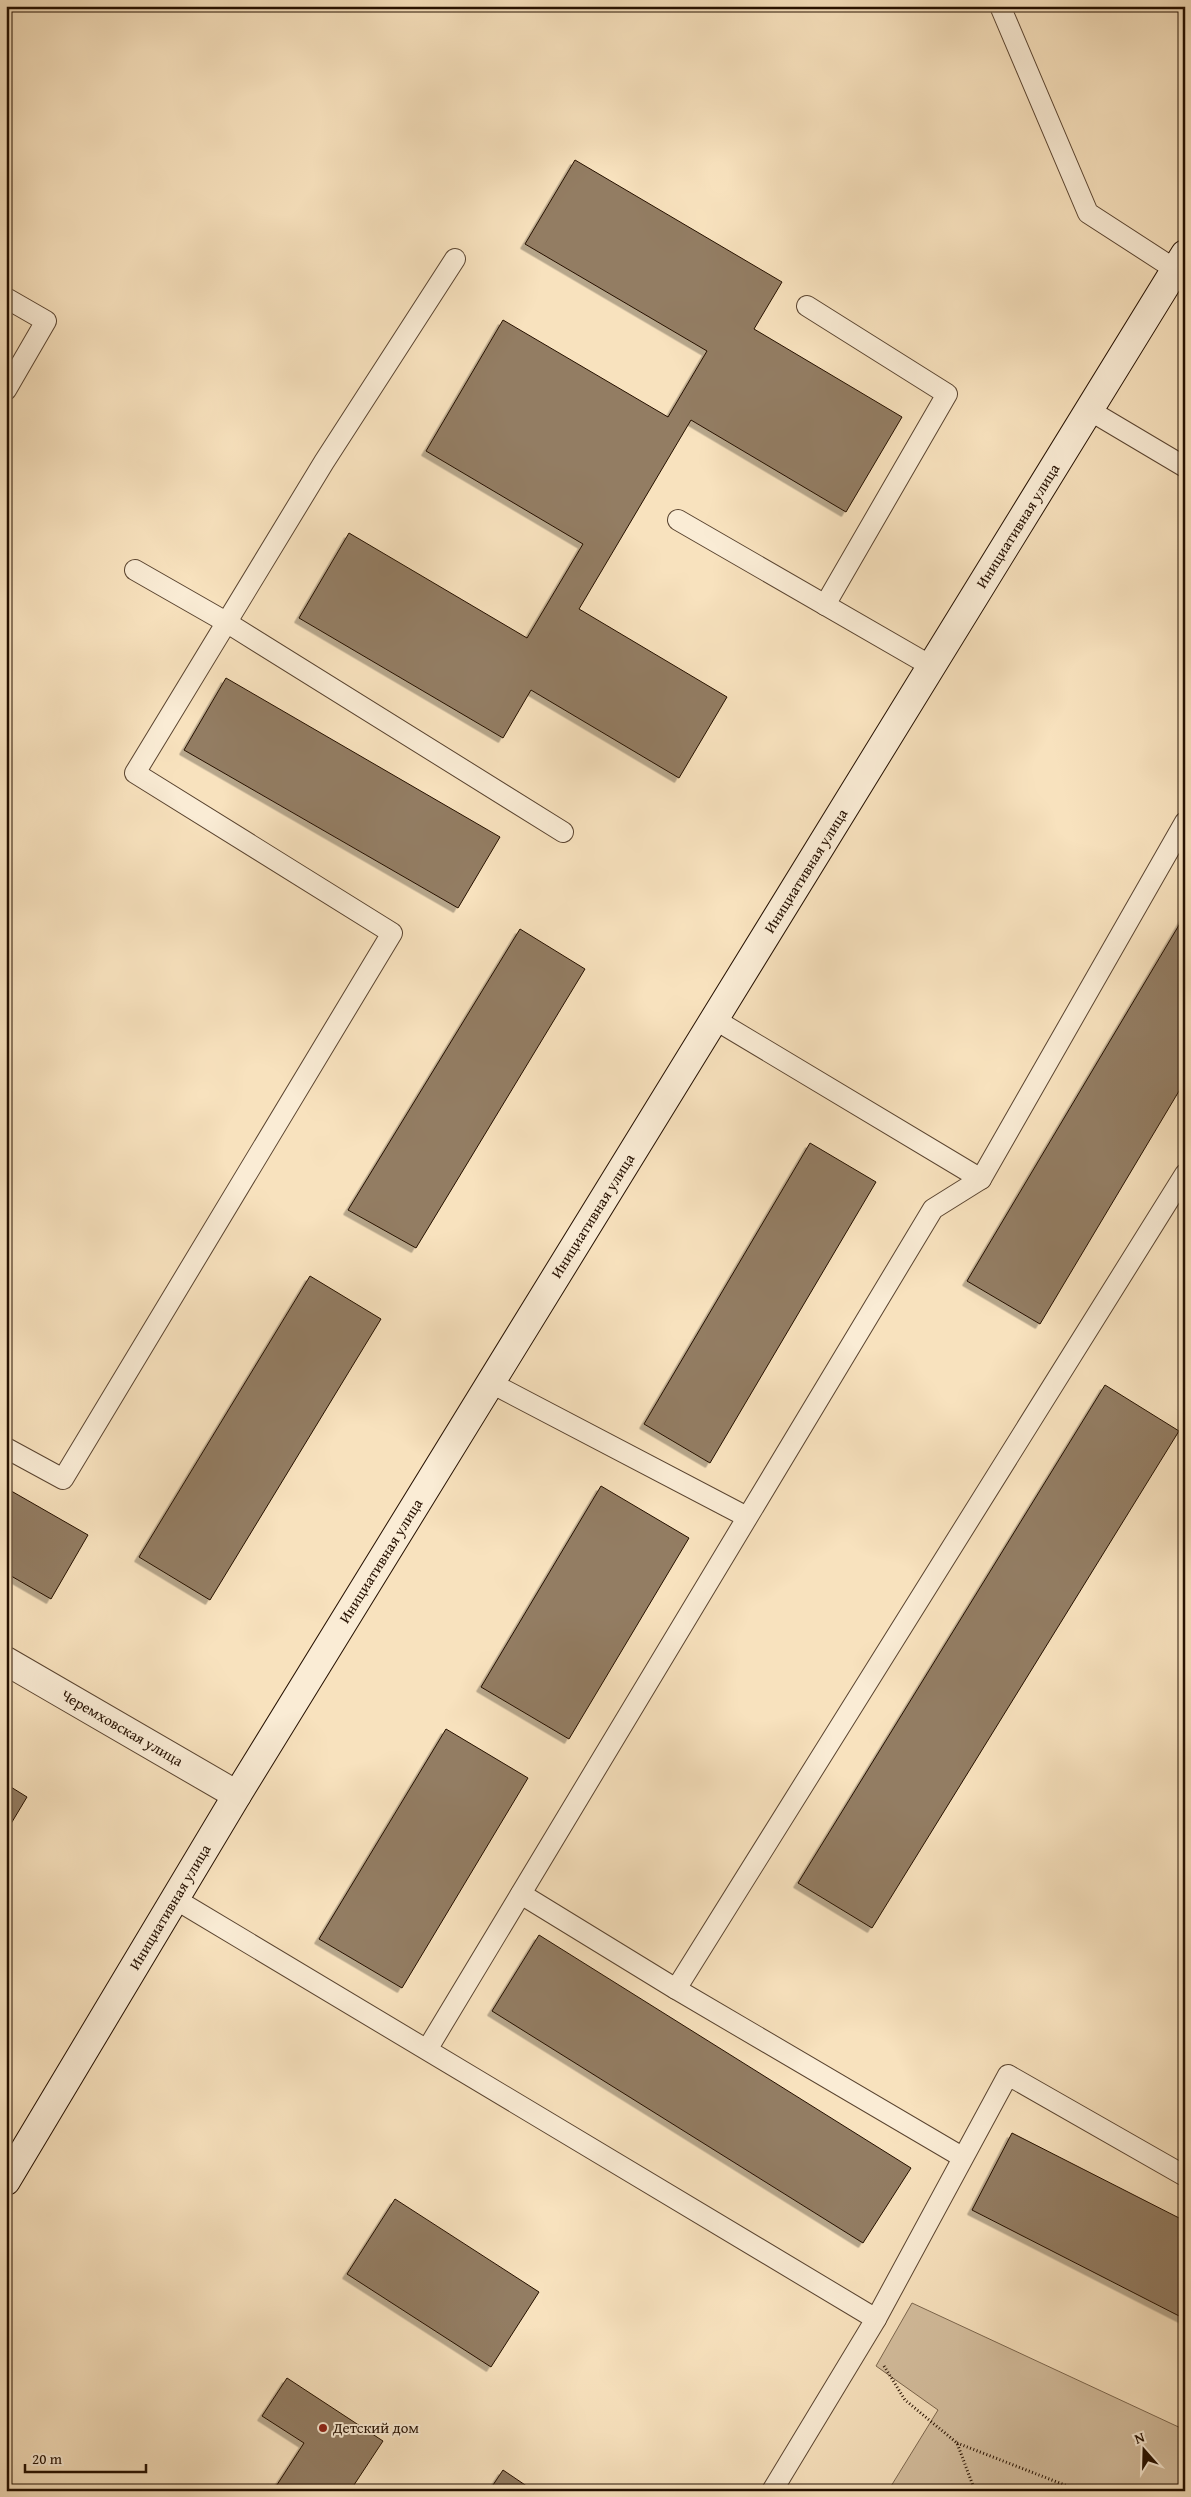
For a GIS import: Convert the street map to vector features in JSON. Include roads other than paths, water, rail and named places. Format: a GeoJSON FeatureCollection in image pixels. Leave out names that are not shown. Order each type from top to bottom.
{"type":"FeatureCollection","features":[{"type":"Feature","properties":{"kind":"main road","name":"Инициативная улица"},"geometry":{"type":"LineString","coordinates":[[8,2175],[237,1795],[1180,262]]}},
{"type":"Feature","properties":{"kind":"main road","name":"Черемховская улица"},"geometry":{"type":"LineString","coordinates":[[6,1662],[237,1795]]}},
{"type":"Feature","properties":{"kind":"lane"},"geometry":{"type":"LineString","coordinates":[[1000,6],[1088,213],[1180,262]]}},
{"type":"Feature","properties":{"kind":"lane"},"geometry":{"type":"LineString","coordinates":[[6,1448],[63,1479],[392,933],[135,773],[324,462],[455,259]]}},
{"type":"Feature","properties":{"kind":"lane"},"geometry":{"type":"LineString","coordinates":[[6,298],[46,321],[6,390]]}},
{"type":"Feature","properties":{"kind":"lane"},"geometry":{"type":"LineString","coordinates":[[807,306],[947,394],[826,605]]}},
{"type":"Feature","properties":{"kind":"lane"},"geometry":{"type":"LineString","coordinates":[[1089,410],[1185,467]]}},
{"type":"Feature","properties":{"kind":"lane"},"geometry":{"type":"LineString","coordinates":[[678,520],[931,666]]}},
{"type":"Feature","properties":{"kind":"lane"},"geometry":{"type":"LineString","coordinates":[[135,570],[226,622],[563,832]]}},
{"type":"Feature","properties":{"kind":"lane"},"geometry":{"type":"LineString","coordinates":[[428,2048],[932,1209],[981,1178],[1185,822]]}},
{"type":"Feature","properties":{"kind":"lane"},"geometry":{"type":"LineString","coordinates":[[714,1019],[981,1178]]}},
{"type":"Feature","properties":{"kind":"lane"},"geometry":{"type":"LineString","coordinates":[[676,1989],[1185,1174]]}},
{"type":"Feature","properties":{"kind":"lane"},"geometry":{"type":"LineString","coordinates":[[491,1382],[747,1518]]}},
{"type":"Feature","properties":{"kind":"lane"},"geometry":{"type":"LineString","coordinates":[[521,1894],[676,1989],[962,2157]]}},
{"type":"Feature","properties":{"kind":"lane"},"geometry":{"type":"LineString","coordinates":[[175,1898],[428,2048],[871,2327]]}},
{"type":"Feature","properties":{"kind":"lane"},"geometry":{"type":"LineString","coordinates":[[772,2491],[871,2327],[1008,2075],[1185,2176]]}},
{"type":"Feature","properties":{"kind":"place","name":"Детский дом"},"geometry":{"type":"Point","coordinates":[323,2428]}}]}
